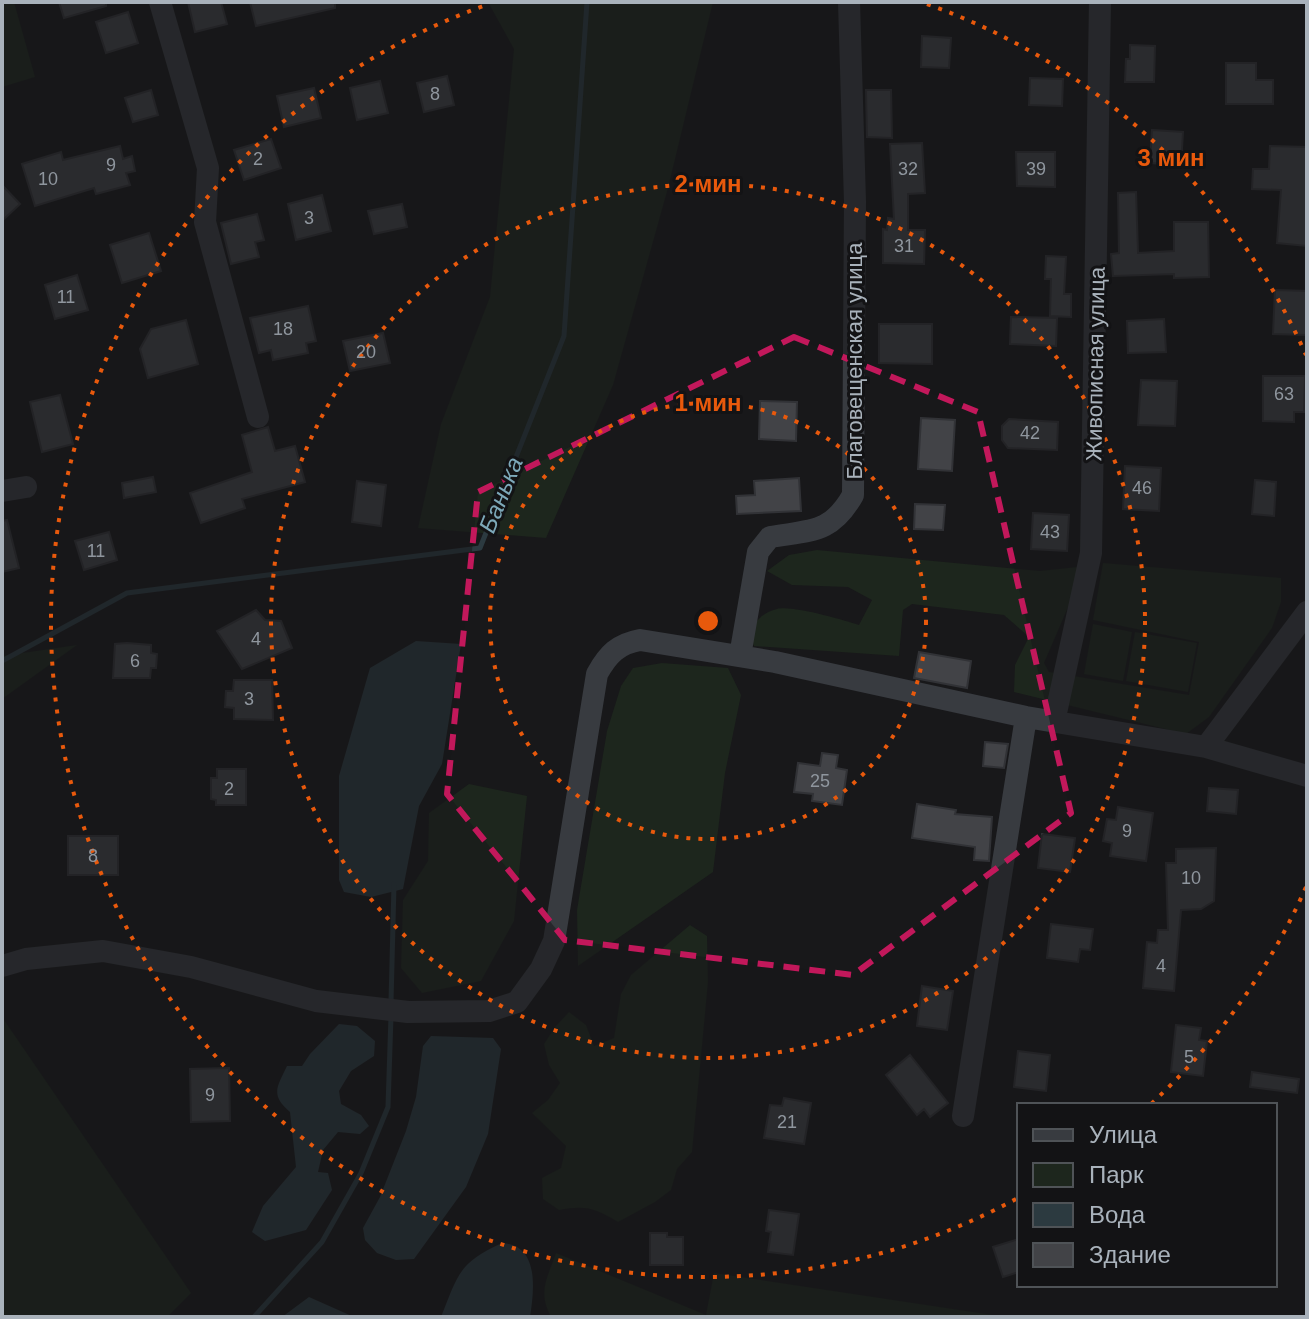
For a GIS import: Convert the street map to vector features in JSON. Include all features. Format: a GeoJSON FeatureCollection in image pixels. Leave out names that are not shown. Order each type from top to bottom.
{"type":"FeatureCollection","features":[{"type":"Feature","properties":{"kind":"street"},"geometry":{"type":"LineString","coordinates":[[160,2],[208,168],[205,222],[258,417]]}},
{"type":"Feature","properties":{"kind":"street","name":"Благовещенская улица"},"geometry":{"type":"LineString","coordinates":[[740,656],[758,552],[770,537],[823,528],[842,515],[853,495],[855,202],[849,2]]}},
{"type":"Feature","properties":{"kind":"street","name":"Живописная улица"},"geometry":{"type":"LineString","coordinates":[[1054,722],[1091,553],[1100,2]]}},
{"type":"Feature","properties":{"kind":"street"},"geometry":{"type":"LineString","coordinates":[[2,491],[26,487]]}},
{"type":"Feature","properties":{"kind":"street"},"geometry":{"type":"LineString","coordinates":[[1206,747],[1307,612]]}},
{"type":"Feature","properties":{"kind":"street"},"geometry":{"type":"LineString","coordinates":[[2,966],[26,959],[103,951],[191,967],[316,1001],[380,1009],[408,1012],[489,1011],[517,1002],[541,969],[554,941],[597,674],[605,659],[626,643],[640,640],[740,656],[1026,717],[1206,747],[1307,776]]}},
{"type":"Feature","properties":{"kind":"street"},"geometry":{"type":"LineString","coordinates":[[963,1116],[1026,717]]}},
{"type":"Feature","properties":{"kind":"highlighted area"},"geometry":{"type":"Polygon","coordinates":[[[794,337],[978,412],[1071,813],[853,975],[565,940],[447,794],[478,492],[794,337]]]}},
{"type":"Feature","properties":{"kind":"green space"},"geometry":{"type":"Polygon","coordinates":[[[2,2],[14,2],[35,77],[2,87],[2,2]]]}},
{"type":"Feature","properties":{"kind":"green space"},"geometry":{"type":"Polygon","coordinates":[[[488,2],[713,2],[668,188],[613,385],[546,538],[418,528],[441,424],[490,297],[514,49],[488,2]]]}},
{"type":"Feature","properties":{"kind":"green space"},"geometry":{"type":"Polygon","coordinates":[[[817,550],[1040,571],[1078,567],[1072,598],[1044,663],[1049,672],[1189,695],[1199,642],[1093,620],[1103,563],[1281,578],[1281,602],[1272,628],[1209,717],[1186,734],[1014,692],[1015,665],[1029,637],[1004,615],[912,604],[903,610],[899,656],[754,646],[750,634],[754,625],[763,615],[777,609],[805,611],[859,625],[872,600],[848,587],[792,585],[767,571],[789,555],[817,550]]]}},
{"type":"Feature","properties":{"kind":"green space"},"geometry":{"type":"Polygon","coordinates":[[[1093,624],[1132,632],[1123,681],[1084,674],[1093,624]]]}},
{"type":"Feature","properties":{"kind":"green space"},"geometry":{"type":"Polygon","coordinates":[[[1135,632],[1197,643],[1188,692],[1126,681],[1135,632]]]}},
{"type":"Feature","properties":{"kind":"green space"},"geometry":{"type":"Polygon","coordinates":[[[77,645],[2,699],[2,656],[77,645]]]}},
{"type":"Feature","properties":{"kind":"green space"},"geometry":{"type":"Polygon","coordinates":[[[662,663],[728,668],[741,695],[725,773],[713,872],[578,966],[577,910],[607,731],[621,686],[633,668],[662,663]]]}},
{"type":"Feature","properties":{"kind":"green space"},"geometry":{"type":"Polygon","coordinates":[[[469,784],[527,796],[514,921],[481,981],[422,993],[401,968],[403,900],[428,861],[429,813],[469,784]]]}},
{"type":"Feature","properties":{"kind":"green space"},"geometry":{"type":"Polygon","coordinates":[[[690,925],[707,936],[708,982],[692,1152],[677,1169],[671,1190],[618,1222],[590,1209],[559,1210],[543,1199],[542,1178],[561,1168],[566,1146],[532,1113],[548,1100],[560,1083],[549,1065],[544,1044],[569,1012],[586,1025],[594,1046],[614,1038],[621,994],[631,975],[690,925]]]}},
{"type":"Feature","properties":{"kind":"green space"},"geometry":{"type":"Polygon","coordinates":[[[2,1017],[191,1293],[167,1317],[2,1317],[2,1017]]]}},
{"type":"Feature","properties":{"kind":"green space"},"geometry":{"type":"Polygon","coordinates":[[[556,1253],[706,1315],[714,1273],[1006,1317],[551,1317],[544,1292],[556,1253]]]}},
{"type":"Feature","properties":{"kind":"water"},"geometry":{"type":"Polygon","coordinates":[[[416,641],[461,644],[442,764],[419,806],[403,889],[371,897],[344,892],[339,880],[339,776],[370,668],[416,641]]]}},
{"type":"Feature","properties":{"kind":"water"},"geometry":{"type":"Polygon","coordinates":[[[339,1024],[357,1026],[375,1041],[374,1056],[351,1071],[339,1091],[341,1104],[361,1115],[369,1126],[360,1134],[338,1132],[323,1150],[318,1172],[328,1173],[332,1190],[306,1230],[265,1241],[252,1232],[263,1206],[296,1167],[290,1112],[280,1101],[278,1085],[287,1066],[302,1066],[339,1024]]]}},
{"type":"Feature","properties":{"kind":"water"},"geometry":{"type":"Polygon","coordinates":[[[431,1036],[493,1038],[501,1049],[488,1134],[466,1187],[414,1259],[396,1260],[377,1253],[365,1240],[363,1228],[380,1197],[406,1131],[416,1097],[423,1046],[431,1036]]]}},
{"type":"Feature","properties":{"kind":"water"},"geometry":{"type":"Polygon","coordinates":[[[502,1243],[514,1246],[529,1260],[533,1283],[530,1317],[441,1317],[461,1272],[476,1257],[502,1243]]]}},
{"type":"Feature","properties":{"kind":"water"},"geometry":{"type":"Polygon","coordinates":[[[309,1297],[354,1317],[282,1317],[309,1297]]]}},
{"type":"Feature","properties":{"kind":"building"},"geometry":{"type":"Polygon","coordinates":[[[59,2],[106,2],[106,6],[64,18],[59,2]]]}},
{"type":"Feature","properties":{"kind":"building"},"geometry":{"type":"Polygon","coordinates":[[[188,2],[221,2],[227,24],[195,32],[188,2]]]}},
{"type":"Feature","properties":{"kind":"building"},"geometry":{"type":"Polygon","coordinates":[[[250,2],[335,2],[335,8],[256,26],[250,2]]]}},
{"type":"Feature","properties":{"kind":"building"},"geometry":{"type":"Polygon","coordinates":[[[128,12],[138,43],[106,53],[96,22],[128,12]]]}},
{"type":"Feature","properties":{"kind":"building"},"geometry":{"type":"Polygon","coordinates":[[[922,36],[951,38],[949,68],[921,67],[922,36]]]}},
{"type":"Feature","properties":{"kind":"building"},"geometry":{"type":"Polygon","coordinates":[[[1130,45],[1155,46],[1154,82],[1125,82],[1130,45]]]}},
{"type":"Feature","properties":{"kind":"building"},"geometry":{"type":"Polygon","coordinates":[[[1226,63],[1256,63],[1256,80],[1273,80],[1273,104],[1226,104],[1226,63]]]}},
{"type":"Feature","properties":{"kind":"building"},"geometry":{"type":"Polygon","coordinates":[[[447,76],[454,105],[424,112],[417,83],[447,76]]]}},
{"type":"Feature","properties":{"kind":"building"},"geometry":{"type":"Polygon","coordinates":[[[1030,78],[1063,79],[1062,106],[1029,105],[1030,78]]]}},
{"type":"Feature","properties":{"kind":"building"},"geometry":{"type":"Polygon","coordinates":[[[380,81],[388,113],[357,120],[350,88],[380,81]]]}},
{"type":"Feature","properties":{"kind":"building"},"geometry":{"type":"Polygon","coordinates":[[[314,88],[321,118],[284,127],[277,96],[314,88]]]}},
{"type":"Feature","properties":{"kind":"building"},"geometry":{"type":"Polygon","coordinates":[[[151,90],[158,115],[133,122],[125,98],[151,90]]]}},
{"type":"Feature","properties":{"kind":"building"},"geometry":{"type":"Polygon","coordinates":[[[866,90],[891,90],[892,138],[867,137],[866,90]]]}},
{"type":"Feature","properties":{"kind":"building"},"geometry":{"type":"Polygon","coordinates":[[[1152,130],[1183,132],[1181,165],[1150,163],[1152,130]]]}},
{"type":"Feature","properties":{"kind":"building"},"geometry":{"type":"Polygon","coordinates":[[[271,139],[281,168],[244,180],[234,150],[271,139]]]}},
{"type":"Feature","properties":{"kind":"building"},"geometry":{"type":"Polygon","coordinates":[[[922,143],[925,193],[908,194],[908,230],[925,230],[924,264],[883,263],[883,229],[887,230],[888,218],[894,219],[890,144],[922,143]]]}},
{"type":"Feature","properties":{"kind":"building"},"geometry":{"type":"Polygon","coordinates":[[[120,146],[123,159],[132,156],[135,171],[126,173],[130,185],[96,194],[94,188],[35,206],[22,164],[61,152],[63,160],[120,146]]]}},
{"type":"Feature","properties":{"kind":"building"},"geometry":{"type":"Polygon","coordinates":[[[1270,146],[1307,147],[1307,246],[1277,243],[1281,190],[1252,189],[1253,169],[1269,169],[1270,146]]]}},
{"type":"Feature","properties":{"kind":"building"},"geometry":{"type":"Polygon","coordinates":[[[1016,152],[1055,152],[1055,187],[1017,186],[1016,152]]]}},
{"type":"Feature","properties":{"kind":"building"},"geometry":{"type":"Polygon","coordinates":[[[2,185],[20,204],[2,221],[2,185]]]}},
{"type":"Feature","properties":{"kind":"building"},"geometry":{"type":"Polygon","coordinates":[[[1136,192],[1138,253],[1174,251],[1174,222],[1208,222],[1209,277],[1174,278],[1174,274],[1113,276],[1111,254],[1119,253],[1118,193],[1136,192]]]}},
{"type":"Feature","properties":{"kind":"building"},"geometry":{"type":"Polygon","coordinates":[[[322,195],[331,231],[296,240],[288,204],[322,195]]]}},
{"type":"Feature","properties":{"kind":"building"},"geometry":{"type":"Polygon","coordinates":[[[402,204],[407,227],[374,234],[368,211],[402,204]]]}},
{"type":"Feature","properties":{"kind":"building"},"geometry":{"type":"Polygon","coordinates":[[[257,214],[264,240],[255,242],[259,257],[231,264],[221,223],[257,214]]]}},
{"type":"Feature","properties":{"kind":"building"},"geometry":{"type":"Polygon","coordinates":[[[149,233],[161,271],[122,283],[110,245],[149,233]]]}},
{"type":"Feature","properties":{"kind":"building"},"geometry":{"type":"Polygon","coordinates":[[[1046,256],[1066,257],[1064,294],[1071,294],[1071,317],[1050,316],[1051,279],[1045,279],[1046,256]]]}},
{"type":"Feature","properties":{"kind":"building"},"geometry":{"type":"Polygon","coordinates":[[[77,275],[88,310],[55,319],[45,285],[77,275]]]}},
{"type":"Feature","properties":{"kind":"building"},"geometry":{"type":"Polygon","coordinates":[[[1275,290],[1307,291],[1307,335],[1273,334],[1275,290]]]}},
{"type":"Feature","properties":{"kind":"building"},"geometry":{"type":"Polygon","coordinates":[[[308,306],[316,341],[306,343],[308,353],[273,360],[271,350],[259,353],[250,318],[308,306]]]}},
{"type":"Feature","properties":{"kind":"building"},"geometry":{"type":"Polygon","coordinates":[[[1011,317],[1057,318],[1056,346],[1010,344],[1011,317]]]}},
{"type":"Feature","properties":{"kind":"building"},"geometry":{"type":"Polygon","coordinates":[[[1164,319],[1166,352],[1128,353],[1127,321],[1164,319]]]}},
{"type":"Feature","properties":{"kind":"building"},"geometry":{"type":"Polygon","coordinates":[[[186,320],[198,364],[148,378],[140,349],[151,329],[186,320]]]}},
{"type":"Feature","properties":{"kind":"building"},"geometry":{"type":"Polygon","coordinates":[[[879,324],[932,324],[932,364],[879,363],[879,324]]]}},
{"type":"Feature","properties":{"kind":"building"},"geometry":{"type":"Polygon","coordinates":[[[383,333],[390,363],[350,371],[343,341],[383,333]]]}},
{"type":"Feature","properties":{"kind":"building"},"geometry":{"type":"Polygon","coordinates":[[[1263,376],[1305,376],[1304,412],[1294,412],[1294,422],[1263,421],[1263,376]]]}},
{"type":"Feature","properties":{"kind":"building"},"geometry":{"type":"Polygon","coordinates":[[[1141,380],[1177,381],[1175,426],[1138,425],[1141,380]]]}},
{"type":"Feature","properties":{"kind":"building"},"geometry":{"type":"Polygon","coordinates":[[[60,395],[73,444],[42,452],[30,402],[60,395]]]}},
{"type":"Feature","properties":{"kind":"building"},"geometry":{"type":"Polygon","coordinates":[[[760,401],[797,402],[796,441],[759,439],[760,401]]]}},
{"type":"Feature","properties":{"kind":"building"},"geometry":{"type":"Polygon","coordinates":[[[921,418],[955,420],[952,471],[918,469],[921,418]]]}},
{"type":"Feature","properties":{"kind":"building"},"geometry":{"type":"Polygon","coordinates":[[[1009,419],[1058,422],[1057,450],[1008,448],[1002,440],[1002,426],[1009,419]]]}},
{"type":"Feature","properties":{"kind":"building"},"geometry":{"type":"Polygon","coordinates":[[[268,427],[275,451],[295,446],[305,482],[242,499],[245,508],[201,523],[190,493],[252,472],[242,435],[268,427]]]}},
{"type":"Feature","properties":{"kind":"building"},"geometry":{"type":"Polygon","coordinates":[[[1125,466],[1161,468],[1159,511],[1123,509],[1125,466]]]}},
{"type":"Feature","properties":{"kind":"building"},"geometry":{"type":"Polygon","coordinates":[[[153,477],[156,492],[124,498],[122,483],[153,477]]]}},
{"type":"Feature","properties":{"kind":"building"},"geometry":{"type":"Polygon","coordinates":[[[799,478],[801,511],[737,514],[736,496],[755,495],[754,481],[799,478]]]}},
{"type":"Feature","properties":{"kind":"building"},"geometry":{"type":"Polygon","coordinates":[[[1255,480],[1276,482],[1274,516],[1252,514],[1255,480]]]}},
{"type":"Feature","properties":{"kind":"building"},"geometry":{"type":"Polygon","coordinates":[[[357,481],[386,485],[381,526],[352,522],[357,481]]]}},
{"type":"Feature","properties":{"kind":"building"},"geometry":{"type":"Polygon","coordinates":[[[915,504],[945,505],[943,530],[914,529],[915,504]]]}},
{"type":"Feature","properties":{"kind":"building"},"geometry":{"type":"Polygon","coordinates":[[[1033,513],[1069,515],[1067,551],[1031,549],[1033,513]]]}},
{"type":"Feature","properties":{"kind":"building"},"geometry":{"type":"Polygon","coordinates":[[[7,520],[19,568],[2,572],[2,521],[7,520]]]}},
{"type":"Feature","properties":{"kind":"building"},"geometry":{"type":"Polygon","coordinates":[[[109,532],[117,560],[84,570],[75,541],[109,532]]]}},
{"type":"Feature","properties":{"kind":"building"},"geometry":{"type":"Polygon","coordinates":[[[256,610],[265,620],[281,621],[292,648],[242,669],[217,631],[256,610]]]}},
{"type":"Feature","properties":{"kind":"building"},"geometry":{"type":"Polygon","coordinates":[[[115,644],[151,645],[151,653],[157,654],[156,668],[151,668],[150,678],[113,678],[115,644]]]}},
{"type":"Feature","properties":{"kind":"building"},"geometry":{"type":"Polygon","coordinates":[[[919,652],[971,661],[967,688],[914,678],[919,652]]]}},
{"type":"Feature","properties":{"kind":"building"},"geometry":{"type":"Polygon","coordinates":[[[234,680],[272,680],[273,720],[234,719],[234,708],[225,707],[226,691],[233,691],[234,680]]]}},
{"type":"Feature","properties":{"kind":"building"},"geometry":{"type":"Polygon","coordinates":[[[985,742],[1008,744],[1004,768],[983,766],[985,742]]]}},
{"type":"Feature","properties":{"kind":"building"},"geometry":{"type":"Polygon","coordinates":[[[822,753],[838,755],[836,768],[847,770],[842,805],[812,801],[813,794],[794,792],[798,763],[820,766],[822,753]]]}},
{"type":"Feature","properties":{"kind":"building"},"geometry":{"type":"Polygon","coordinates":[[[217,769],[246,769],[246,805],[216,805],[216,800],[211,799],[211,778],[217,778],[217,769]]]}},
{"type":"Feature","properties":{"kind":"building"},"geometry":{"type":"Polygon","coordinates":[[[1209,788],[1238,790],[1236,814],[1207,811],[1209,788]]]}},
{"type":"Feature","properties":{"kind":"building"},"geometry":{"type":"Polygon","coordinates":[[[917,804],[956,810],[955,814],[992,817],[989,861],[974,860],[975,847],[912,838],[917,804]]]}},
{"type":"Feature","properties":{"kind":"building"},"geometry":{"type":"Polygon","coordinates":[[[1118,807],[1153,813],[1146,861],[1110,856],[1112,843],[1103,841],[1107,819],[1116,820],[1118,807]]]}},
{"type":"Feature","properties":{"kind":"building"},"geometry":{"type":"Polygon","coordinates":[[[1042,834],[1075,838],[1070,872],[1038,868],[1042,834]]]}},
{"type":"Feature","properties":{"kind":"building"},"geometry":{"type":"Polygon","coordinates":[[[68,836],[118,836],[118,875],[68,875],[68,836]]]}},
{"type":"Feature","properties":{"kind":"building"},"geometry":{"type":"Polygon","coordinates":[[[1216,848],[1214,901],[1201,909],[1181,910],[1174,991],[1143,988],[1147,942],[1157,943],[1158,930],[1168,930],[1166,863],[1176,863],[1176,849],[1216,848]]]}},
{"type":"Feature","properties":{"kind":"building"},"geometry":{"type":"Polygon","coordinates":[[[1051,924],[1093,929],[1090,950],[1080,949],[1078,962],[1047,958],[1051,924]]]}},
{"type":"Feature","properties":{"kind":"building"},"geometry":{"type":"Polygon","coordinates":[[[922,986],[953,991],[947,1030],[917,1026],[922,986]]]}},
{"type":"Feature","properties":{"kind":"building"},"geometry":{"type":"Polygon","coordinates":[[[1176,1025],[1201,1028],[1199,1040],[1207,1041],[1203,1076],[1171,1072],[1176,1025]]]}},
{"type":"Feature","properties":{"kind":"building"},"geometry":{"type":"Polygon","coordinates":[[[1018,1051],[1050,1055],[1046,1091],[1014,1087],[1018,1051]]]}},
{"type":"Feature","properties":{"kind":"building"},"geometry":{"type":"Polygon","coordinates":[[[910,1055],[948,1103],[930,1117],[924,1109],[917,1115],[886,1075],[910,1055]]]}},
{"type":"Feature","properties":{"kind":"building"},"geometry":{"type":"Polygon","coordinates":[[[229,1068],[230,1121],[191,1122],[190,1069],[229,1068]]]}},
{"type":"Feature","properties":{"kind":"building"},"geometry":{"type":"Polygon","coordinates":[[[1252,1072],[1299,1079],[1297,1093],[1250,1087],[1252,1072]]]}},
{"type":"Feature","properties":{"kind":"building"},"geometry":{"type":"Polygon","coordinates":[[[784,1098],[811,1103],[804,1144],[764,1138],[770,1105],[782,1106],[784,1098]]]}},
{"type":"Feature","properties":{"kind":"building"},"geometry":{"type":"Polygon","coordinates":[[[769,1210],[799,1214],[793,1255],[768,1252],[771,1232],[766,1231],[769,1210]]]}},
{"type":"Feature","properties":{"kind":"building"},"geometry":{"type":"Polygon","coordinates":[[[650,1233],[683,1237],[683,1265],[650,1265],[650,1233]]]}},
{"type":"Feature","properties":{"kind":"building"},"geometry":{"type":"Polygon","coordinates":[[[1017,1240],[1017,1273],[1003,1277],[993,1247],[1017,1240]]]}},
{"type":"Feature","properties":{"kind":"waterway","name":"Банька"},"geometry":{"type":"LineString","coordinates":[[2,661],[127,593],[480,548],[564,336],[587,2]]}},
{"type":"Feature","properties":{"kind":"waterway"},"geometry":{"type":"LineString","coordinates":[[391,1002],[394,884]]}},
{"type":"Feature","properties":{"kind":"waterway"},"geometry":{"type":"LineString","coordinates":[[254,1317],[322,1242],[361,1173],[388,1107],[391,1016]]}}]}
